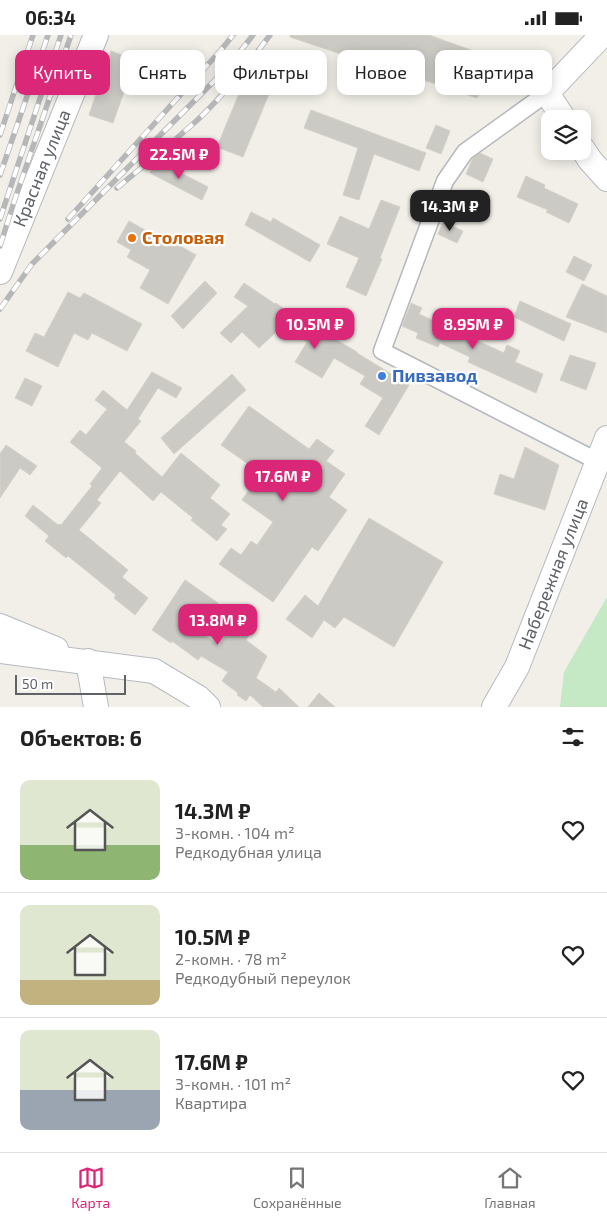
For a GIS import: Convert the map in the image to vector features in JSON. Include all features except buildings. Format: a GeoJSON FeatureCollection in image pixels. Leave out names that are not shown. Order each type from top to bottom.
{"type":"FeatureCollection","features":[{"type":"Feature","properties":{"kind":"main road","name":"Красная улица"},"geometry":{"type":"LineString","coordinates":[[0,272],[96,35]]}},
{"type":"Feature","properties":{"kind":"main road"},"geometry":{"type":"LineString","coordinates":[[552,88],[602,35]]}},
{"type":"Feature","properties":{"kind":"main road"},"geometry":{"type":"LineString","coordinates":[[548,95],[558,110]]}},
{"type":"Feature","properties":{"kind":"main road"},"geometry":{"type":"LineString","coordinates":[[590,160],[607,179]]}},
{"type":"Feature","properties":{"kind":"main road","name":"Набережная улица"},"geometry":{"type":"LineString","coordinates":[[494,707],[517,667],[607,438]]}},
{"type":"Feature","properties":{"kind":"main road"},"geometry":{"type":"LineString","coordinates":[[0,626],[88,661]]}},
{"type":"Feature","properties":{"kind":"main road"},"geometry":{"type":"LineString","coordinates":[[0,651],[154,671],[198,698],[208,707]]}},
{"type":"Feature","properties":{"kind":"main road"},"geometry":{"type":"LineString","coordinates":[[88,661],[96,707]]}},
{"type":"Feature","properties":{"kind":"street"},"geometry":{"type":"LineString","coordinates":[[544,95],[465,152],[445,181],[382,351],[597,461]]}},
{"type":"Feature","properties":{"kind":"green space"},"geometry":{"type":"Polygon","coordinates":[[[607,597],[607,707],[560,707],[564,672],[607,597]]]}},
{"type":"Feature","properties":{"kind":"railway"},"geometry":{"type":"LineString","coordinates":[[0,135],[33,35]]}},
{"type":"Feature","properties":{"kind":"railway"},"geometry":{"type":"LineString","coordinates":[[0,175],[48,35]]}},
{"type":"Feature","properties":{"kind":"railway"},"geometry":{"type":"LineString","coordinates":[[0,219],[61,35]]}},
{"type":"Feature","properties":{"kind":"railway"},"geometry":{"type":"LineString","coordinates":[[0,246],[71,35]]}},
{"type":"Feature","properties":{"kind":"railway"},"geometry":{"type":"LineString","coordinates":[[68,219],[233,35]]}},
{"type":"Feature","properties":{"kind":"railway"},"geometry":{"type":"LineString","coordinates":[[0,309],[32,264],[228,67],[253,35]]}},
{"type":"Feature","properties":{"kind":"railway"},"geometry":{"type":"LineString","coordinates":[[117,188],[204,114],[234,81],[270,35]]}},
{"type":"Feature","properties":{"kind":"place","name":"Столовая"},"geometry":{"type":"Point","coordinates":[132,238]}},
{"type":"Feature","properties":{"kind":"place","name":"Пивзавод"},"geometry":{"type":"Point","coordinates":[382,376]}}]}
